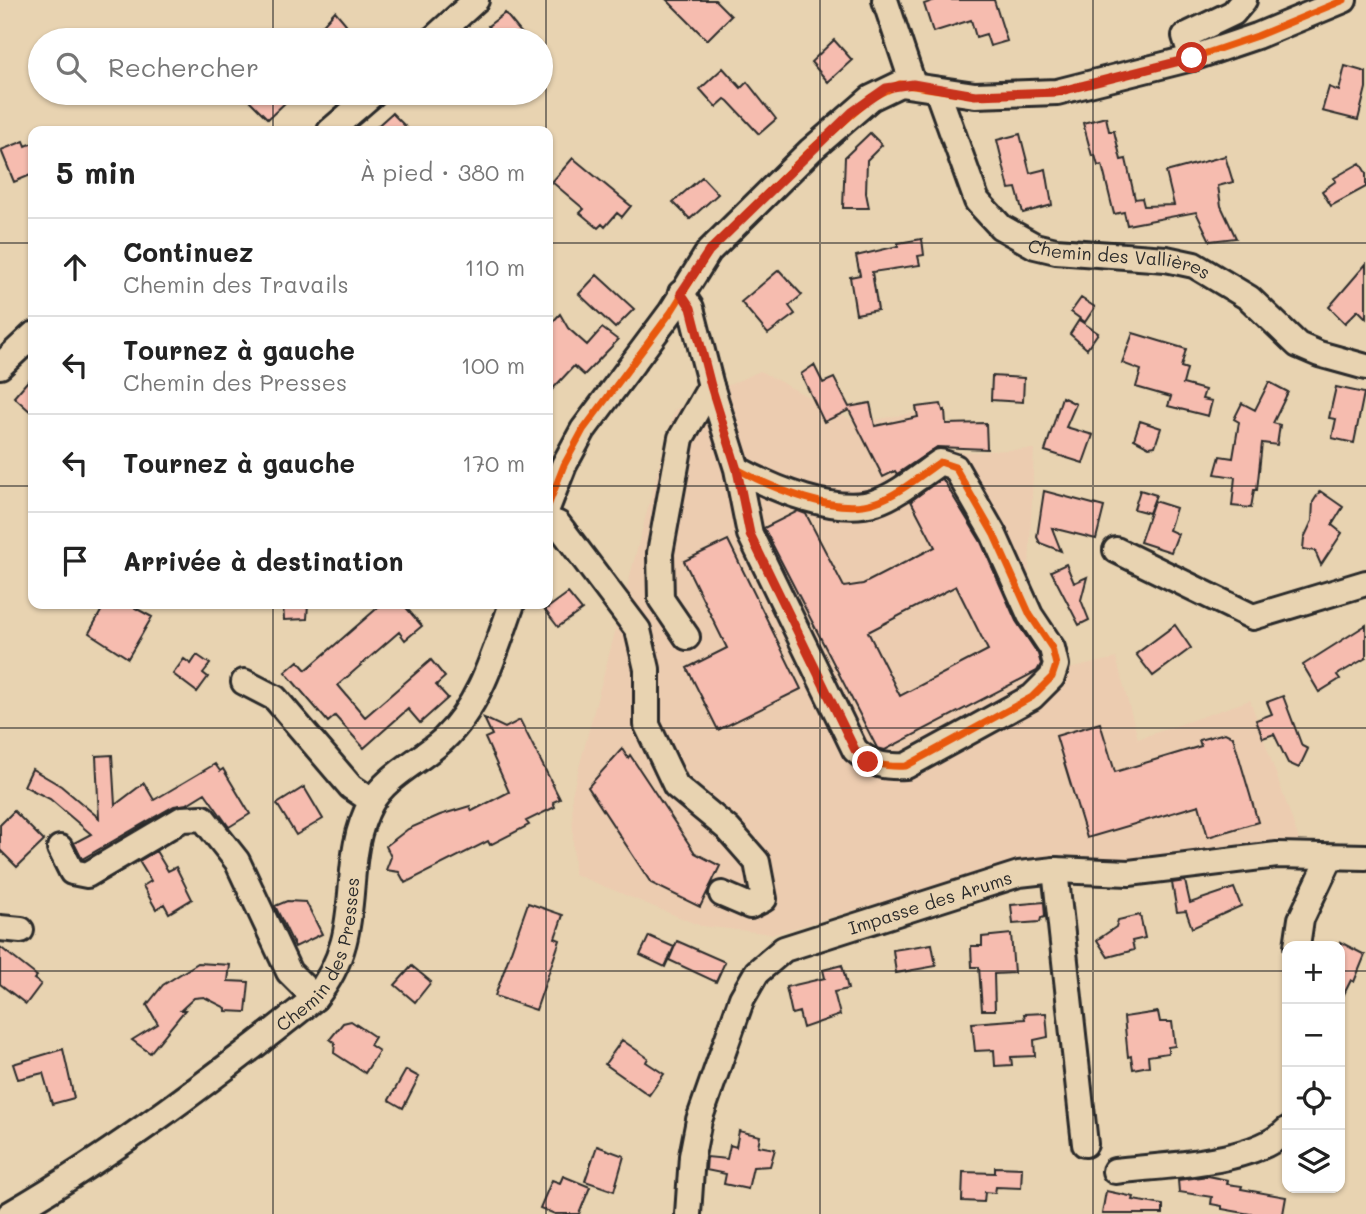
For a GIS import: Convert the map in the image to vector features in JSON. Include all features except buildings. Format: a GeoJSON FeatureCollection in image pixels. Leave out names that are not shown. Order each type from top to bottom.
{"type":"FeatureCollection","features":[{"type":"Feature","properties":{"kind":"street"},"geometry":{"type":"LineString","coordinates":[[445,28],[476,0]]}},
{"type":"Feature","properties":{"kind":"street","name":"Chemin des Vallières"},"geometry":{"type":"LineString","coordinates":[[885,0],[977,201],[988,216],[1014,236],[1056,251],[1166,259],[1194,265],[1249,298],[1297,345],[1366,367]]}},
{"type":"Feature","properties":{"kind":"street"},"geometry":{"type":"LineString","coordinates":[[1192,58],[1185,36],[1233,13],[1244,0]]}},
{"type":"Feature","properties":{"kind":"street"},"geometry":{"type":"LineString","coordinates":[[553,493],[564,465],[583,430],[671,312],[709,251],[852,112],[886,88],[925,87],[975,95],[1057,92],[1192,58],[1257,36],[1344,0]]}},
{"type":"Feature","properties":{"kind":"street"},"geometry":{"type":"LineString","coordinates":[[336,126],[360,105]]}},
{"type":"Feature","properties":{"kind":"street"},"geometry":{"type":"LineString","coordinates":[[681,293],[691,308],[737,470],[750,534],[855,750],[868,762],[882,766],[906,766],[1031,697],[1052,677],[1056,665],[1052,648],[1030,615],[994,535],[955,467],[940,462],[878,502],[857,506],[772,488],[737,470]]}},
{"type":"Feature","properties":{"kind":"street"},"geometry":{"type":"LineString","coordinates":[[0,366],[28,340]]}},
{"type":"Feature","properties":{"kind":"street"},"geometry":{"type":"LineString","coordinates":[[687,637],[661,599],[660,553],[681,439],[711,386]]}},
{"type":"Feature","properties":{"kind":"street"},"geometry":{"type":"LineString","coordinates":[[553,522],[558,524],[638,630],[647,669],[647,725],[676,786],[728,829],[757,862],[764,899],[750,906],[722,894]]}},
{"type":"Feature","properties":{"kind":"street"},"geometry":{"type":"LineString","coordinates":[[1116,550],[1253,617],[1366,583]]}},
{"type":"Feature","properties":{"kind":"street","name":"Chemin des Presses"},"geometry":{"type":"LineString","coordinates":[[10,1214],[178,1104],[316,999],[331,980],[342,954],[358,845],[372,802],[394,778],[442,740],[458,723],[484,678],[510,609]]}},
{"type":"Feature","properties":{"kind":"street"},"geometry":{"type":"LineString","coordinates":[[244,682],[275,698],[351,787],[372,802]]}},
{"type":"Feature","properties":{"kind":"street"},"geometry":{"type":"LineString","coordinates":[[60,848],[72,873],[87,875],[182,819],[203,818],[237,861],[289,972],[316,999]]}},
{"type":"Feature","properties":{"kind":"street","name":"Impasse des Arums"},"geometry":{"type":"LineString","coordinates":[[688,1214],[692,1156],[699,1120],[742,998],[757,972],[784,949],[1019,874],[1055,870],[1129,873],[1277,855],[1366,857]]}},
{"type":"Feature","properties":{"kind":"street"},"geometry":{"type":"LineString","coordinates":[[1298,941],[1301,919],[1330,858]]}},
{"type":"Feature","properties":{"kind":"street"},"geometry":{"type":"LineString","coordinates":[[1055,870],[1085,1144]]}},
{"type":"Feature","properties":{"kind":"street"},"geometry":{"type":"LineString","coordinates":[[1115,1171],[1211,1159],[1274,1144],[1282,1135]]}},
{"type":"Feature","properties":{"kind":"shaded area"},"geometry":{"type":"Polygon","coordinates":[[[760,371],[857,423],[946,407],[945,453],[1034,449],[1028,592],[1051,624],[1069,669],[1116,658],[1138,739],[1250,700],[1302,848],[1143,860],[1025,860],[774,934],[701,926],[574,874],[572,794],[674,410],[760,371]]]}},
{"type":"Feature","properties":{"kind":"cycle path"},"geometry":{"type":"LineString","coordinates":[[553,493],[564,465],[583,430],[671,312],[709,251],[811,150],[871,98],[900,84],[975,95],[1057,92],[1192,58],[1257,36],[1344,0]]}},
{"type":"Feature","properties":{"kind":"cycle path"},"geometry":{"type":"LineString","coordinates":[[681,293],[691,308],[711,386],[737,469],[805,498],[824,503],[860,505],[893,495],[940,462],[955,467],[994,535],[1030,615],[1052,648],[1056,665],[1052,677],[1032,697],[906,766],[885,765],[867,759],[855,750],[750,534],[737,469]]}},
{"type":"Feature","properties":{"kind":"route"},"geometry":{"type":"LineString","coordinates":[[868,762],[855,750],[750,534],[737,470],[691,308],[681,293],[693,271],[709,251],[852,112],[886,88],[913,84],[975,95],[1057,92],[1192,58]]}}]}
